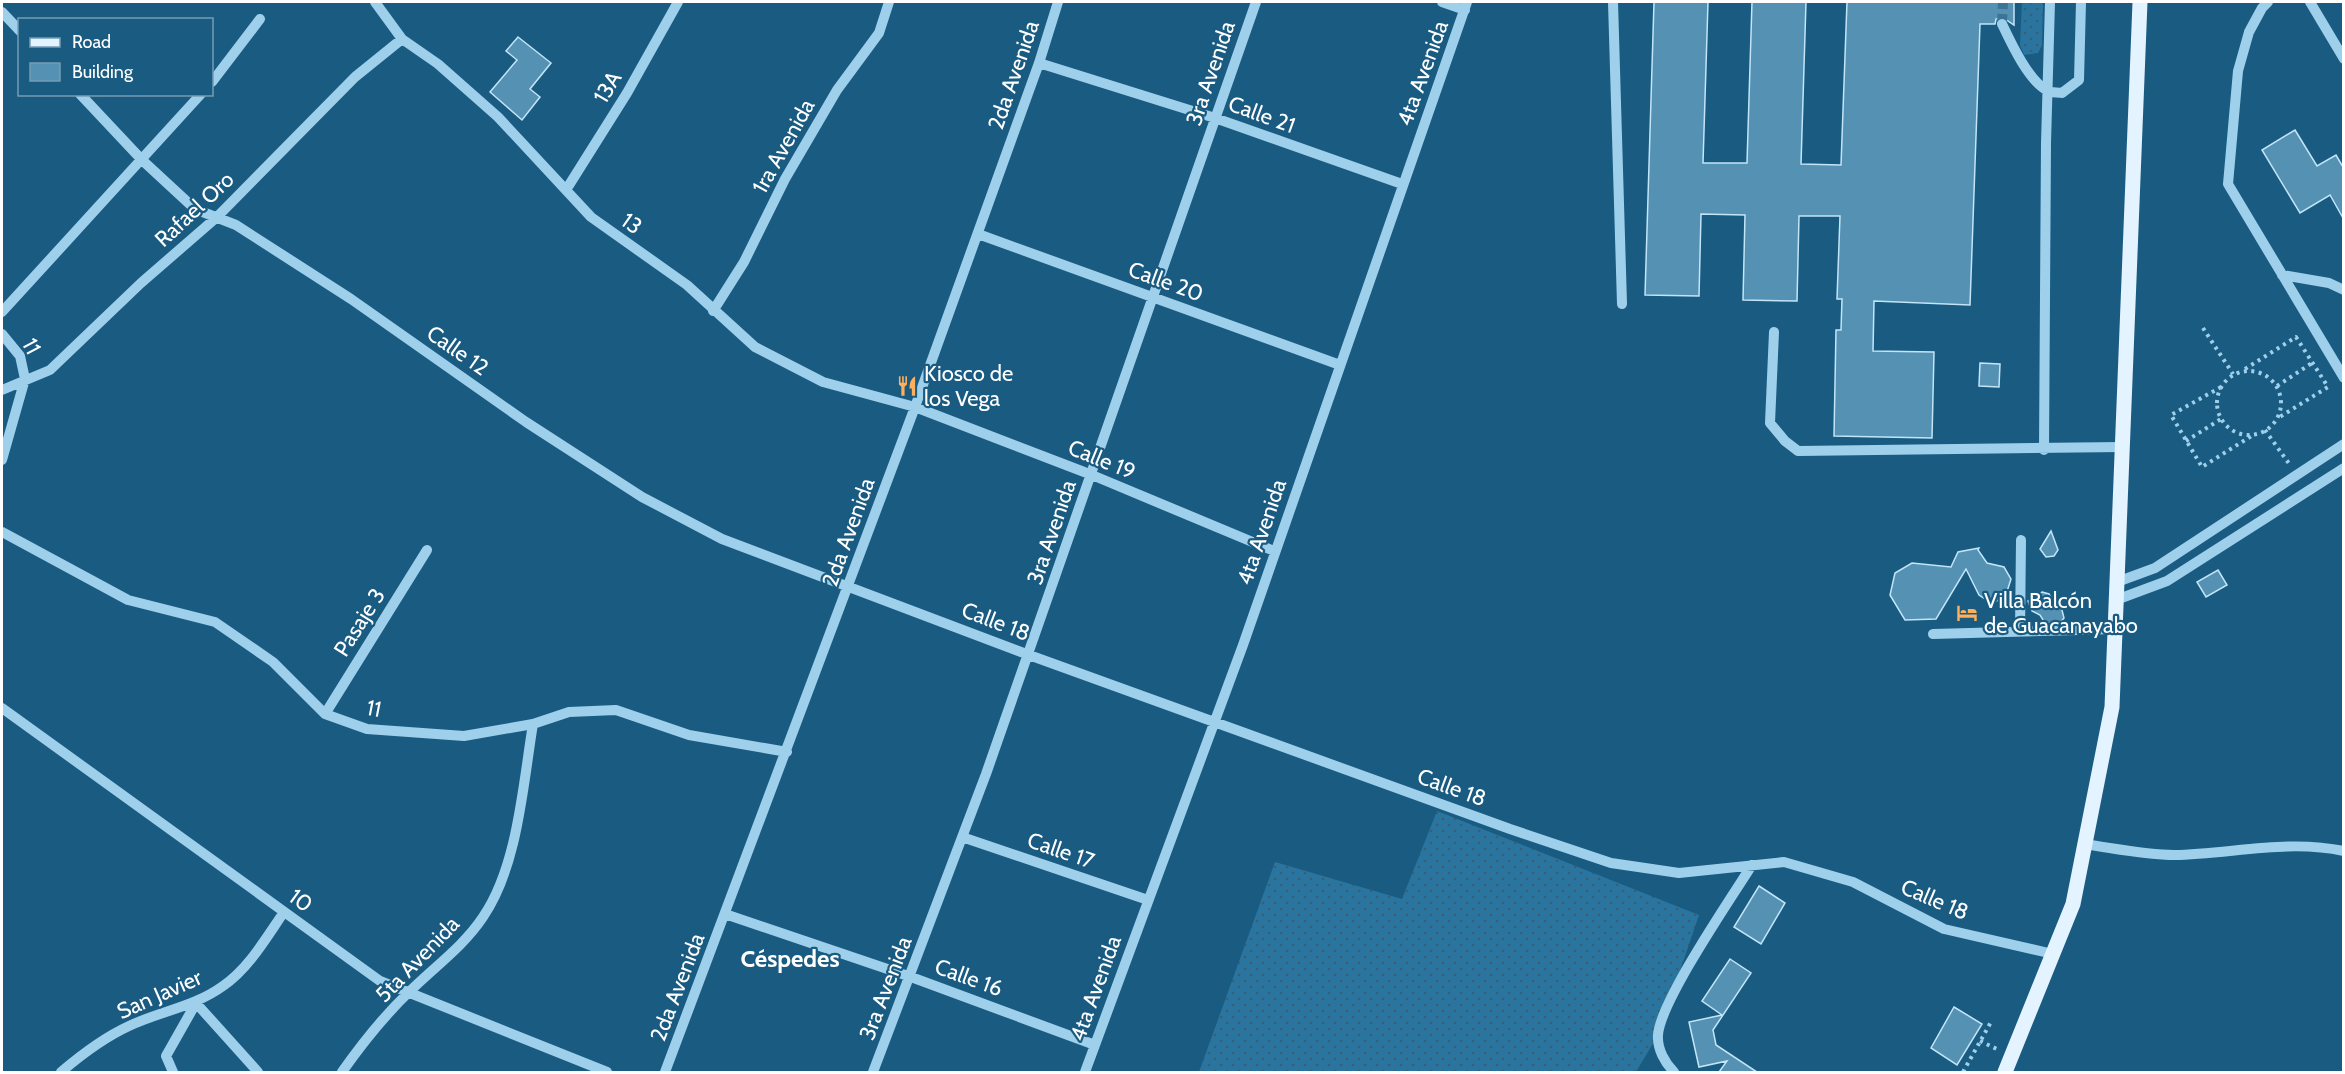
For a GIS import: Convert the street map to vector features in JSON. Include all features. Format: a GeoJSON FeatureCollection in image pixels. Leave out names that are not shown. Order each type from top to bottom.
{"type":"FeatureCollection","features":[{"type":"Feature","properties":{"kind":"main road"},"geometry":{"type":"LineString","coordinates":[[2005,1072],[2073,904],[2112,706],[2140,2]]}},
{"type":"Feature","properties":{"kind":"street","name":"13"},"geometry":{"type":"LineString","coordinates":[[375,2],[402,39],[438,64],[498,117],[591,218],[687,285],[755,347],[823,382],[915,407]]}},
{"type":"Feature","properties":{"kind":"street","name":"13A"},"geometry":{"type":"LineString","coordinates":[[566,190],[627,93],[678,2]]}},
{"type":"Feature","properties":{"kind":"street","name":"1ra Avenida"},"geometry":{"type":"LineString","coordinates":[[713,311],[744,262],[784,179],[837,90],[879,33],[889,2]]}},
{"type":"Feature","properties":{"kind":"street","name":"2da Avenida"},"geometry":{"type":"LineString","coordinates":[[665,1072],[915,407],[1039,63],[1058,2]]}},
{"type":"Feature","properties":{"kind":"street","name":"3ra Avenida"},"geometry":{"type":"LineString","coordinates":[[873,1072],[911,977],[1029,655],[1256,2]]}},
{"type":"Feature","properties":{"kind":"street"},"geometry":{"type":"LineString","coordinates":[[1442,2],[1466,6]]}},
{"type":"Feature","properties":{"kind":"street"},"geometry":{"type":"LineString","coordinates":[[1613,2],[1622,304]]}},
{"type":"Feature","properties":{"kind":"street"},"geometry":{"type":"LineString","coordinates":[[2044,450],[2050,2]]}},
{"type":"Feature","properties":{"kind":"street"},"geometry":{"type":"LineString","coordinates":[[2002,24],[2017,56],[2048,91],[2062,93],[2079,80],[2081,2]]}},
{"type":"Feature","properties":{"kind":"street"},"geometry":{"type":"LineString","coordinates":[[2268,2],[2262,8],[2249,32],[2238,71],[2228,184],[2343,378]]}},
{"type":"Feature","properties":{"kind":"street"},"geometry":{"type":"LineString","coordinates":[[2310,2],[2343,58]]}},
{"type":"Feature","properties":{"kind":"street","name":"4ta Avenida"},"geometry":{"type":"LineString","coordinates":[[1085,1072],[1215,721],[1466,6]]}},
{"type":"Feature","properties":{"kind":"street"},"geometry":{"type":"LineString","coordinates":[[2,12],[18,29]]}},
{"type":"Feature","properties":{"kind":"street"},"geometry":{"type":"LineString","coordinates":[[213,81],[260,19]]}},
{"type":"Feature","properties":{"kind":"street","name":"Rafael Oro"},"geometry":{"type":"LineString","coordinates":[[2,390],[50,370],[141,283],[216,217],[355,77],[402,39]]}},
{"type":"Feature","properties":{"kind":"street","name":"Calle 21"},"geometry":{"type":"LineString","coordinates":[[1039,63],[1215,118],[1402,184]]}},
{"type":"Feature","properties":{"kind":"street","name":"Calle 12"},"geometry":{"type":"LineString","coordinates":[[82,96],[142,160],[195,209],[236,225],[351,299],[526,422],[642,497],[722,539],[849,585]]}},
{"type":"Feature","properties":{"kind":"street"},"geometry":{"type":"LineString","coordinates":[[2,312],[199,96]]}},
{"type":"Feature","properties":{"kind":"street","name":"Calle 20"},"geometry":{"type":"LineString","coordinates":[[978,234],[1340,365]]}},
{"type":"Feature","properties":{"kind":"street"},"geometry":{"type":"LineString","coordinates":[[2282,275],[2330,283],[2343,290]]}},
{"type":"Feature","properties":{"kind":"street"},"geometry":{"type":"LineString","coordinates":[[1774,332],[1770,423],[1785,441],[1798,451],[2044,450],[2122,447]]}},
{"type":"Feature","properties":{"kind":"street","name":"11"},"geometry":{"type":"LineString","coordinates":[[2,334],[20,356],[25,379]]}},
{"type":"Feature","properties":{"kind":"street"},"geometry":{"type":"LineString","coordinates":[[2,460],[25,379]]}},
{"type":"Feature","properties":{"kind":"street","name":"Calle 19"},"geometry":{"type":"LineString","coordinates":[[915,407],[1092,475],[1274,551]]}},
{"type":"Feature","properties":{"kind":"street"},"geometry":{"type":"LineString","coordinates":[[2117,582],[2155,568],[2343,444]]}},
{"type":"Feature","properties":{"kind":"street"},"geometry":{"type":"LineString","coordinates":[[2116,600],[2167,581],[2343,468]]}},
{"type":"Feature","properties":{"kind":"street","name":"11"},"geometry":{"type":"LineString","coordinates":[[2,532],[128,600],[215,622],[273,662],[325,714],[367,729],[464,736],[533,723],[569,712],[616,710],[689,735],[787,752]]}},
{"type":"Feature","properties":{"kind":"street"},"geometry":{"type":"LineString","coordinates":[[2020,632],[2021,540]]}},
{"type":"Feature","properties":{"kind":"street","name":"Pasaje 3"},"geometry":{"type":"LineString","coordinates":[[325,714],[427,550]]}},
{"type":"Feature","properties":{"kind":"street","name":"Calle 18"},"geometry":{"type":"LineString","coordinates":[[849,585],[1029,655],[1499,825],[1611,863],[1679,873],[1784,862],[1853,882],[1944,929],[2053,954]]}},
{"type":"Feature","properties":{"kind":"street"},"geometry":{"type":"LineString","coordinates":[[1933,634],[2115,629]]}},
{"type":"Feature","properties":{"kind":"street","name":"10"},"geometry":{"type":"LineString","coordinates":[[2,708],[380,981],[607,1072]]}},
{"type":"Feature","properties":{"kind":"street","name":"5ta Avenida"},"geometry":{"type":"LineString","coordinates":[[342,1072],[408,993],[459,947],[484,916],[503,876],[519,814],[533,723]]}},
{"type":"Feature","properties":{"kind":"street","name":"Calle 17"},"geometry":{"type":"LineString","coordinates":[[962,837],[1148,900]]}},
{"type":"Feature","properties":{"kind":"street"},"geometry":{"type":"LineString","coordinates":[[2083,844],[2173,855],[2267,846],[2327,848],[2343,851]]}},
{"type":"Feature","properties":{"kind":"street"},"geometry":{"type":"LineString","coordinates":[[1674,1072],[1664,1061],[1658,1035],[1671,998],[1752,865]]}},
{"type":"Feature","properties":{"kind":"street","name":"San Javier"},"geometry":{"type":"LineString","coordinates":[[61,1072],[78,1058],[129,1026],[196,1003],[224,986],[253,958],[284,912]]}},
{"type":"Feature","properties":{"kind":"street","name":"Calle 16"},"geometry":{"type":"LineString","coordinates":[[725,914],[911,977],[1095,1045]]}},
{"type":"Feature","properties":{"kind":"street"},"geometry":{"type":"LineString","coordinates":[[173,1072],[166,1056],[196,1003],[258,1072]]}},
{"type":"Feature","properties":{"kind":"path"},"geometry":{"type":"LineString","coordinates":[[2203,328],[2233,374]]}},
{"type":"Feature","properties":{"kind":"path"},"geometry":{"type":"LineString","coordinates":[[2221,386],[2217,402],[2221,419],[2233,430],[2249,435],[2265,430],[2277,419],[2328,387],[2296,337],[2240,373]]}},
{"type":"Feature","properties":{"kind":"path"},"geometry":{"type":"LineString","coordinates":[[2277,386],[2312,363]]}},
{"type":"Feature","properties":{"kind":"path"},"geometry":{"type":"LineString","coordinates":[[2257,433],[2202,467],[2171,416],[2221,386],[2233,374],[2249,370],[2265,375],[2277,386],[2282,403],[2277,419]]}},
{"type":"Feature","properties":{"kind":"path"},"geometry":{"type":"LineString","coordinates":[[2186,441],[2221,419]]}},
{"type":"Feature","properties":{"kind":"path"},"geometry":{"type":"LineString","coordinates":[[2265,430],[2297,476]]}},
{"type":"Feature","properties":{"kind":"path"},"geometry":{"type":"LineString","coordinates":[[1963,1072],[1990,1022]]}},
{"type":"Feature","properties":{"kind":"shaded area"},"geometry":{"type":"Polygon","coordinates":[[[2022,2],[2043,2],[2042,45],[2038,53],[2024,55],[2020,45],[2022,2]]]}},
{"type":"Feature","properties":{"kind":"shaded area"},"geometry":{"type":"Polygon","coordinates":[[[1437,811],[1699,915],[1658,1035],[1636,1072],[1199,1072],[1275,862],[1402,899],[1437,811]]]}},
{"type":"Feature","properties":{"kind":"building"},"geometry":{"type":"Polygon","coordinates":[[[1654,2],[1708,2],[1703,163],[1747,163],[1752,2],[1806,2],[1801,164],[1841,165],[1847,2],[2014,2],[2014,25],[2002,17],[1996,19],[1995,24],[1980,24],[1970,305],[1874,301],[1873,351],[1934,352],[1932,438],[1834,436],[1836,330],[1841,330],[1842,299],[1837,299],[1840,216],[1799,216],[1797,301],[1743,300],[1745,215],[1701,214],[1699,296],[1645,295],[1654,2]]]}},
{"type":"Feature","properties":{"kind":"building"},"geometry":{"type":"Polygon","coordinates":[[[518,37],[551,63],[530,89],[540,97],[522,120],[490,92],[517,60],[506,51],[518,37]]]}},
{"type":"Feature","properties":{"kind":"building"},"geometry":{"type":"Polygon","coordinates":[[[2295,130],[2317,166],[2336,155],[2343,167],[2343,218],[2330,195],[2300,213],[2262,150],[2295,130]]]}},
{"type":"Feature","properties":{"kind":"building"},"geometry":{"type":"Polygon","coordinates":[[[1980,363],[2000,364],[1999,387],[1979,386],[1980,363]]]}},
{"type":"Feature","properties":{"kind":"building"},"geometry":{"type":"Polygon","coordinates":[[[2051,531],[2058,550],[2054,556],[2046,557],[2040,549],[2051,531]]]}},
{"type":"Feature","properties":{"kind":"building"},"geometry":{"type":"Polygon","coordinates":[[[1979,548],[1978,550],[1987,563],[2004,567],[2011,579],[2005,598],[1991,603],[1979,595],[1966,569],[1936,619],[1905,620],[1890,595],[1895,573],[1912,563],[1951,567],[1958,552],[1979,548]]]}},
{"type":"Feature","properties":{"kind":"building"},"geometry":{"type":"Polygon","coordinates":[[[2218,570],[2227,585],[2206,597],[2197,582],[2218,570]]]}},
{"type":"Feature","properties":{"kind":"building"},"geometry":{"type":"Polygon","coordinates":[[[2042,592],[2049,594],[2054,603],[2061,606],[2064,618],[2060,623],[2045,623],[2040,615],[2032,611],[2028,601],[2042,592]]]}},
{"type":"Feature","properties":{"kind":"building"},"geometry":{"type":"Polygon","coordinates":[[[1759,886],[1785,903],[1761,944],[1734,927],[1759,886]]]}},
{"type":"Feature","properties":{"kind":"building"},"geometry":{"type":"Polygon","coordinates":[[[1730,959],[1751,973],[1713,1030],[1716,1045],[1757,1072],[1719,1072],[1727,1061],[1699,1067],[1689,1022],[1722,1015],[1702,1001],[1730,959]]]}},
{"type":"Feature","properties":{"kind":"building"},"geometry":{"type":"Polygon","coordinates":[[[1954,1007],[1982,1024],[1957,1065],[1931,1048],[1954,1007]]]}},
{"type":"Feature","properties":{"kind":"tunnel"},"geometry":{"type":"LineString","coordinates":[[2002,24],[2003,2]]}},
{"type":"Feature","properties":{"kind":"place","name":"Kiosco de los Vega"},"geometry":{"type":"Point","coordinates":[907,386]}},
{"type":"Feature","properties":{"kind":"place","name":"Villa Balcón de Guacanayabo"},"geometry":{"type":"Point","coordinates":[1967,613]}},
{"type":"Feature","properties":{"kind":"district","name":"Céspedes"},"geometry":{"type":"Point","coordinates":[790,959]}}]}
